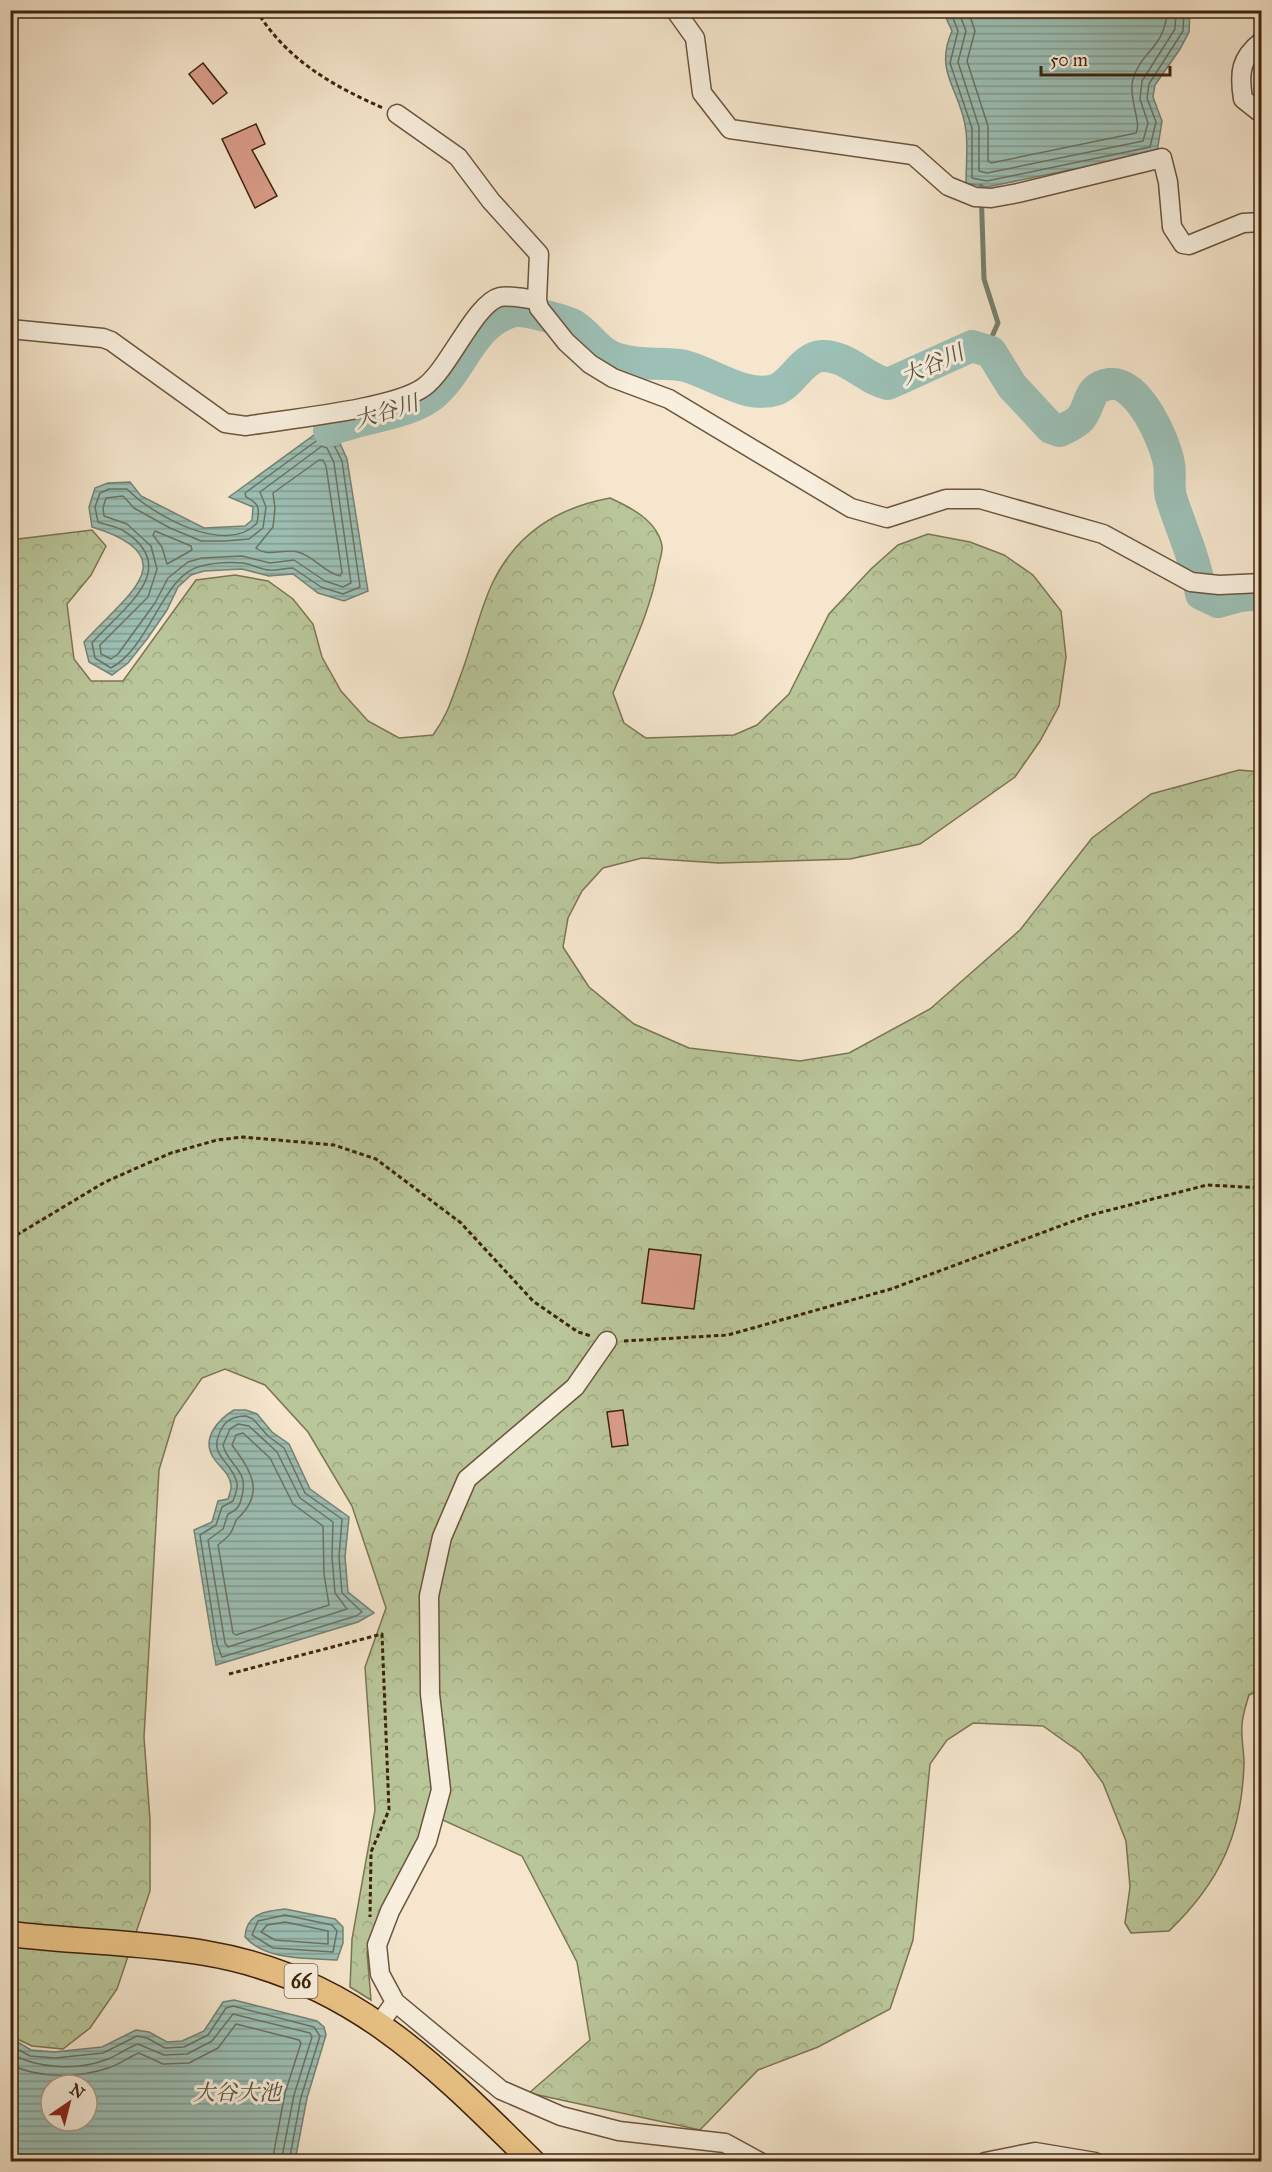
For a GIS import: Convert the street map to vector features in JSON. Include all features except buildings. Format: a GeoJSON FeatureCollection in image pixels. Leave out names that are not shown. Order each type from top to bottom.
{"type":"FeatureCollection","features":[{"type":"Feature","properties":{"kind":"main road","name":"66"},"geometry":{"type":"LineString","coordinates":[[10,1934],[164,1948],[228,1957],[283,1973],[309,1984],[380,2023],[458,2087],[533,2162]]}},
{"type":"Feature","properties":{"kind":"street"},"geometry":{"type":"LineString","coordinates":[[675,10],[695,38],[702,93],[730,129],[914,155],[948,186],[975,197],[991,198],[1018,193],[1162,158],[1168,182],[1172,227],[1184,244],[1189,245],[1243,224],[1262,222]]}},
{"type":"Feature","properties":{"kind":"street"},"geometry":{"type":"LineString","coordinates":[[1262,41],[1247,52],[1240,78],[1243,99],[1262,114]]}},
{"type":"Feature","properties":{"kind":"street"},"geometry":{"type":"LineString","coordinates":[[397,114],[458,157],[491,201],[539,254],[537,300],[539,308],[590,364],[613,378],[678,404],[851,508],[887,518],[946,499],[980,499],[1103,534],[1191,582],[1219,585],[1262,583]]}},
{"type":"Feature","properties":{"kind":"street"},"geometry":{"type":"LineString","coordinates":[[10,329],[103,338],[111,341],[225,423],[246,426],[384,403],[424,387],[441,369],[484,308],[500,297],[537,300]]}},
{"type":"Feature","properties":{"kind":"street"},"geometry":{"type":"LineString","coordinates":[[607,1341],[575,1387],[467,1479],[442,1537],[429,1596],[430,1694],[441,1790],[427,1841],[390,1911],[377,1945],[380,1974],[395,2002],[501,2090],[551,2112],[619,2131],[725,2143],[760,2162]]}},
{"type":"Feature","properties":{"kind":"street"},"geometry":{"type":"LineString","coordinates":[[380,2023],[395,2002]]}},
{"type":"Feature","properties":{"kind":"street"},"geometry":{"type":"LineString","coordinates":[[985,2162],[1035,2152],[1095,2162]]}},
{"type":"Feature","properties":{"kind":"path"},"geometry":{"type":"LineString","coordinates":[[256,10],[290,53],[335,86],[397,114]]}},
{"type":"Feature","properties":{"kind":"path"},"geometry":{"type":"LineString","coordinates":[[10,1239],[105,1182],[171,1153],[217,1140],[243,1137],[334,1145],[376,1159],[460,1223],[533,1301],[578,1332],[607,1341],[646,1342],[728,1335],[891,1288],[1087,1216],[1207,1185],[1262,1188]]}},
{"type":"Feature","properties":{"kind":"path"},"geometry":{"type":"LineString","coordinates":[[229,1674],[382,1634],[389,1810],[371,1852],[368,1910],[377,1945]]}},
{"type":"Feature","properties":{"kind":"green space"},"geometry":{"type":"Polygon","coordinates":[[[610,498],[649,522],[655,529],[662,546],[650,601],[613,693],[624,723],[646,738],[734,735],[757,725],[789,694],[829,614],[871,569],[898,545],[928,534],[970,542],[1004,555],[1033,575],[1061,611],[1066,657],[1059,706],[1040,741],[1015,777],[920,844],[850,859],[719,863],[642,858],[603,868],[582,891],[568,918],[563,947],[589,987],[634,1024],[689,1048],[800,1061],[849,1053],[930,1009],[1020,930],[1092,838],[1151,794],[1239,770],[1261,772],[1261,1690],[1249,1695],[1243,1714],[1242,1789],[1233,1834],[1215,1875],[1187,1913],[1169,1931],[1131,1933],[1125,1923],[1130,1887],[1126,1841],[1103,1783],[1081,1753],[1043,1726],[973,1723],[947,1740],[930,1764],[913,1940],[890,2009],[818,2047],[758,2070],[700,2130],[529,2093],[590,2040],[577,1962],[522,1856],[434,1816],[394,1884],[367,1952],[371,2000],[350,1987],[352,1939],[375,1810],[365,1667],[386,1608],[352,1506],[308,1432],[265,1385],[225,1369],[202,1378],[175,1417],[159,1470],[144,1737],[150,1820],[150,1891],[117,1989],[90,2028],[63,2049],[32,2046],[11,2036],[10,540],[92,530],[106,546],[91,575],[67,604],[74,659],[91,681],[123,681],[196,580],[235,575],[268,581],[293,599],[313,624],[322,657],[341,691],[368,721],[399,738],[433,735],[446,714],[488,592],[514,550],[541,525],[556,516],[591,502],[610,498]]]}},
{"type":"Feature","properties":{"kind":"water"},"geometry":{"type":"Polygon","coordinates":[[[943,11],[1190,11],[1189,32],[1155,85],[1153,97],[1162,121],[1157,152],[987,187],[966,183],[966,131],[947,71],[947,46],[952,31],[943,11]]]}},
{"type":"Feature","properties":{"kind":"water"},"geometry":{"type":"Polygon","coordinates":[[[325,427],[338,439],[347,459],[368,591],[344,601],[318,593],[293,574],[269,576],[242,569],[204,571],[191,575],[178,587],[167,610],[128,663],[112,675],[89,662],[84,642],[130,594],[140,579],[143,565],[138,551],[122,539],[92,527],[89,507],[95,488],[108,483],[130,482],[141,496],[204,528],[245,526],[252,520],[253,507],[229,497],[325,427]]]}},
{"type":"Feature","properties":{"kind":"water"},"geometry":{"type":"Polygon","coordinates":[[[234,1410],[246,1410],[257,1414],[272,1432],[289,1444],[310,1489],[349,1517],[345,1557],[348,1592],[374,1613],[358,1622],[216,1665],[194,1530],[212,1522],[218,1501],[228,1499],[230,1481],[213,1457],[209,1443],[213,1430],[234,1410]]]}},
{"type":"Feature","properties":{"kind":"water"},"geometry":{"type":"Polygon","coordinates":[[[285,1909],[335,1919],[343,1927],[343,1943],[337,1960],[288,1957],[276,1954],[254,1945],[245,1937],[246,1929],[253,1918],[264,1912],[285,1909]]]}},
{"type":"Feature","properties":{"kind":"water","name":"大谷大池"},"geometry":{"type":"Polygon","coordinates":[[[234,2000],[317,2021],[324,2027],[326,2035],[307,2098],[295,2161],[11,2161],[11,2038],[31,2050],[54,2052],[102,2047],[136,2030],[149,2032],[167,2042],[182,2041],[204,2031],[223,2002],[234,2000]]]}},
{"type":"Feature","properties":{"kind":"waterway"},"geometry":{"type":"LineString","coordinates":[[981,186],[984,279],[998,323],[986,350]]}},
{"type":"Feature","properties":{"kind":"waterway","name":"大谷川"},"geometry":{"type":"LineString","coordinates":[[329,431],[399,411],[425,400],[435,393],[454,371],[478,335],[488,325],[514,311],[571,324],[611,357],[636,363],[685,366],[741,388],[764,392],[781,387],[809,361],[822,356],[840,359],[888,384],[972,346],[991,352],[1012,386],[1051,428],[1060,431],[1080,419],[1093,393],[1102,386],[1110,384],[1121,386],[1131,392],[1149,414],[1167,454],[1171,497],[1192,557],[1201,594],[1218,602],[1240,596],[1262,594]]}}]}
